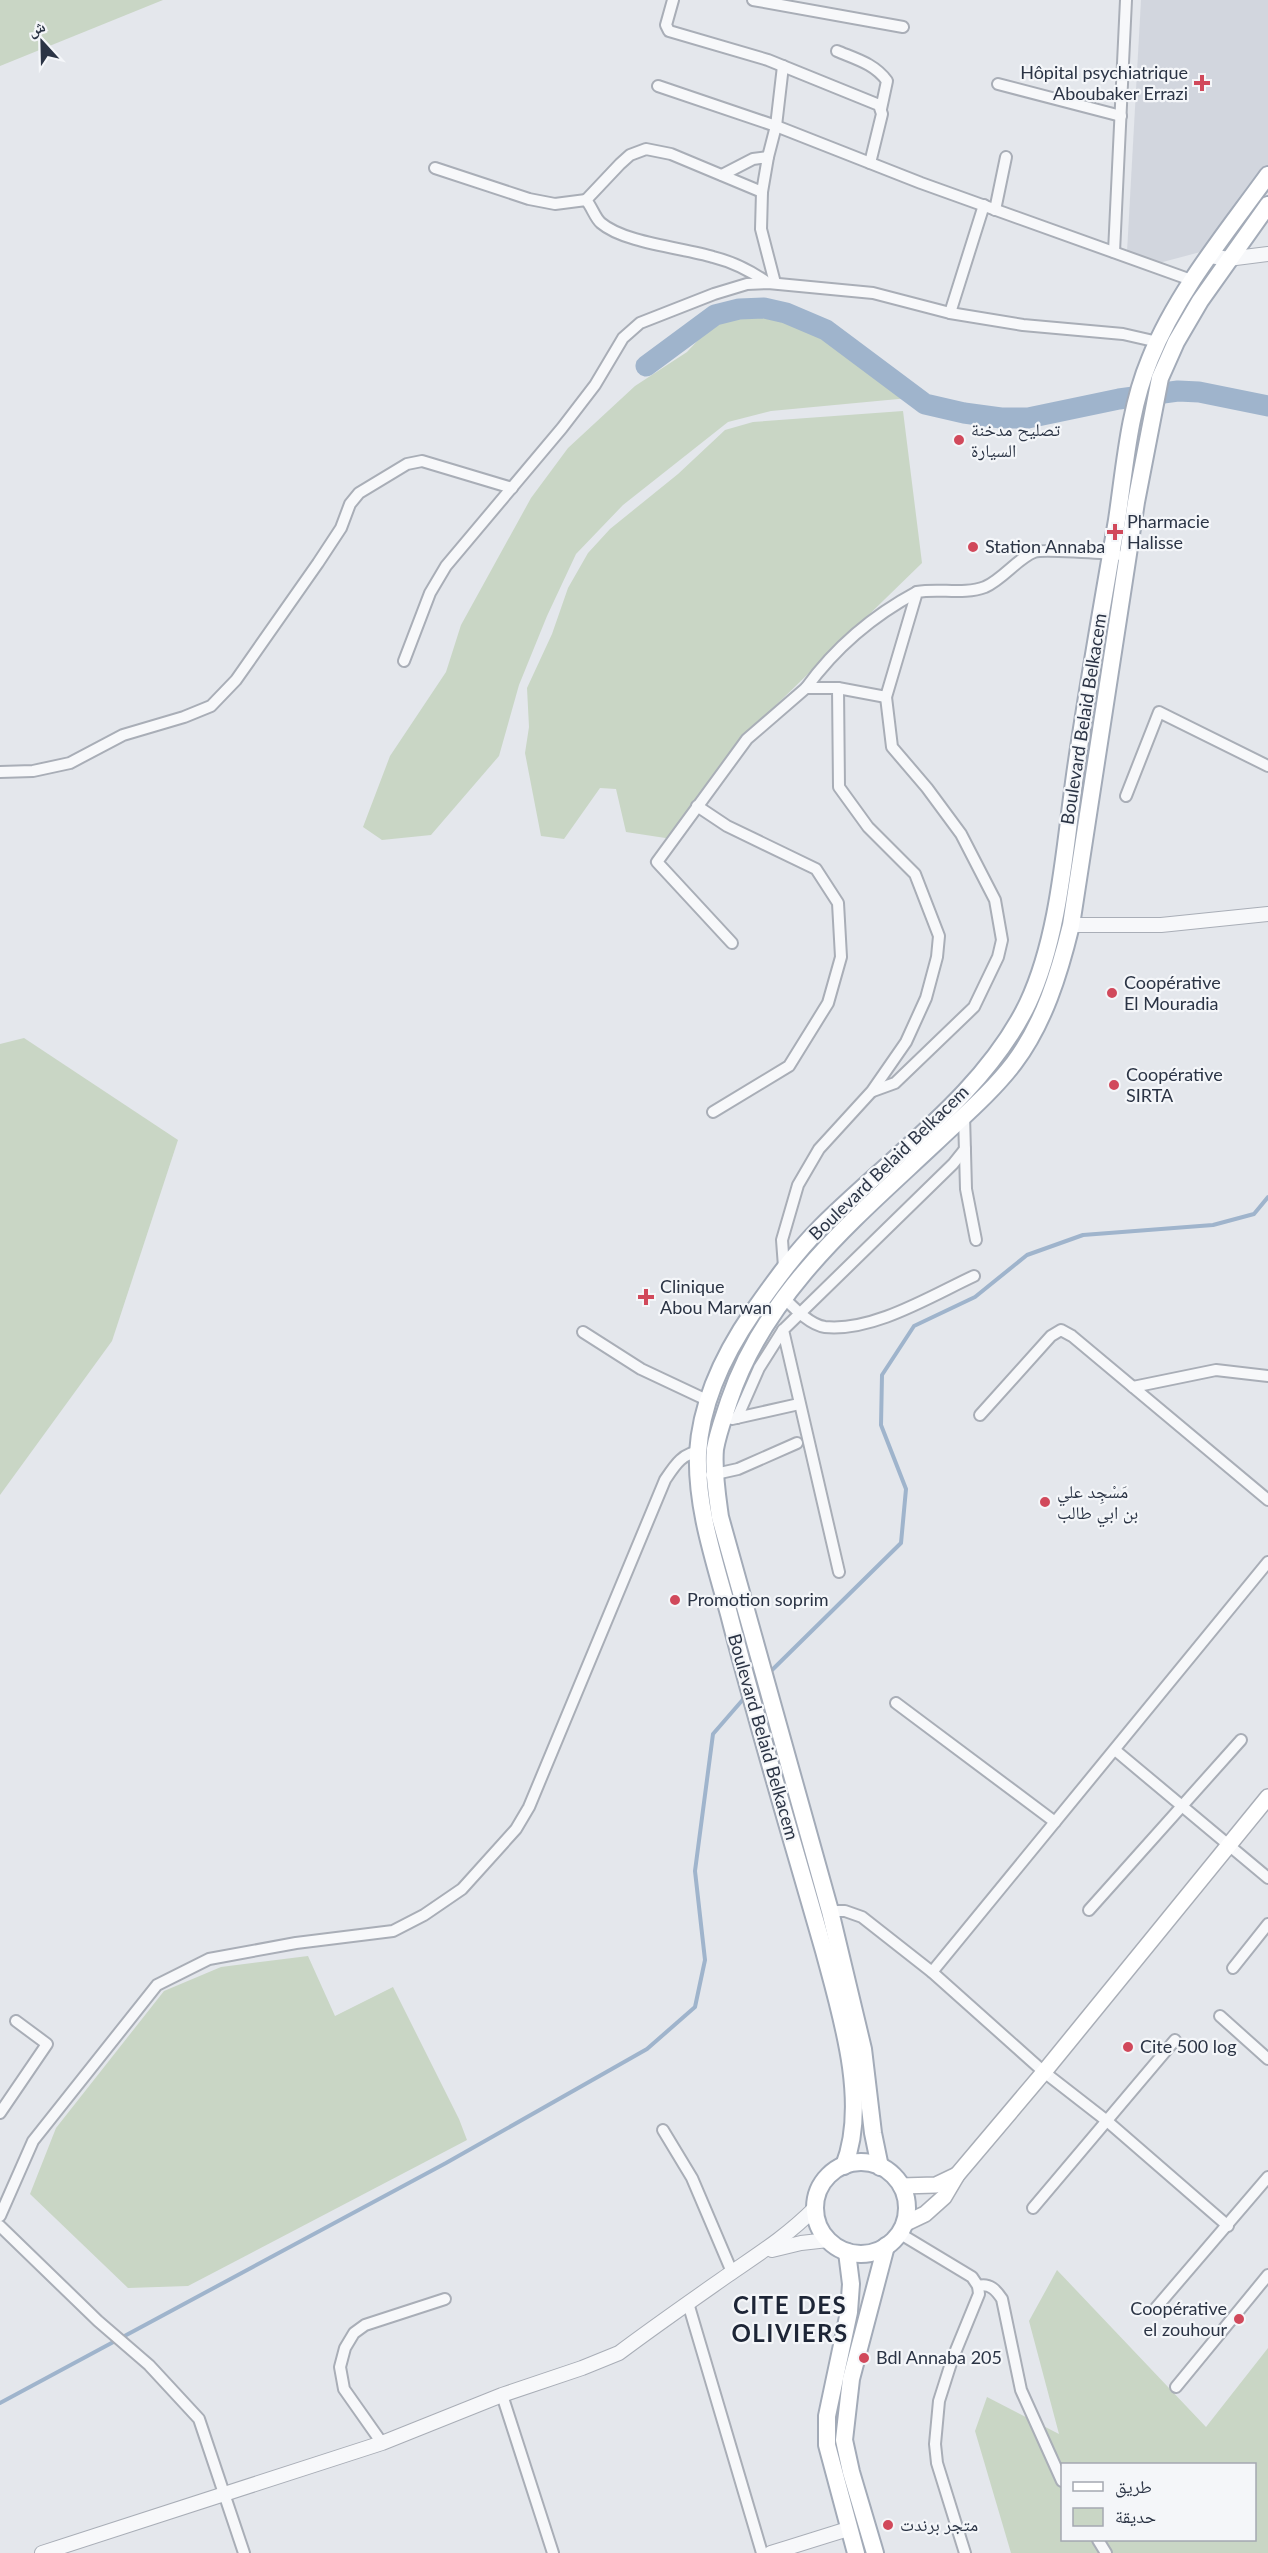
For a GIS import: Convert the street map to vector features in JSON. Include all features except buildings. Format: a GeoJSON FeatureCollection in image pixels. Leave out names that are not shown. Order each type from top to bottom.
{"type":"FeatureCollection","features":[{"type":"Feature","properties":{"kind":"main road","name":"Boulevard Belaid Belkacem"},"geometry":{"type":"LineString","coordinates":[[707,1451],[730,1419],[747,1355],[797,1278],[829,1244],[988,1092],[1014,1063],[1044,1010],[1061,967],[1071,926],[1138,394],[1168,319],[1268,175]]}},
{"type":"Feature","properties":{"kind":"main road","name":"Boulevard Belaid Belkacem"},"geometry":{"type":"LineString","coordinates":[[844,2166],[851,2145],[853,2117],[848,2051],[830,1973],[740,1657],[704,1519],[709,1401],[714,1382],[729,1349],[784,1267],[821,1227],[968,1089],[1012,1034],[1030,1000],[1045,963],[1054,921],[1119,555],[1160,378],[1176,342],[1228,259],[1268,205]]}},
{"type":"Feature","properties":{"kind":"main road","name":"Boulevard Belaid Belkacem"},"geometry":{"type":"LineString","coordinates":[[707,1475],[830,1911],[863,2049],[873,2133],[880,2167]]}},
{"type":"Feature","properties":{"kind":"main road"},"geometry":{"type":"LineString","coordinates":[[875,2553],[844,2440],[851,2379],[886,2246],[901,2228],[935,2206],[957,2175],[1268,1797]]}},
{"type":"Feature","properties":{"kind":"main road"},"geometry":{"type":"LineString","coordinates":[[886,2246],[871,2253],[847,2252],[828,2240],[820,2228],[815,2208],[823,2182],[844,2166],[859,2163],[880,2167],[901,2186],[906,2205],[901,2228]]}},
{"type":"Feature","properties":{"kind":"main road"},"geometry":{"type":"LineString","coordinates":[[901,2186],[936,2184],[957,2175]]}},
{"type":"Feature","properties":{"kind":"main road"},"geometry":{"type":"LineString","coordinates":[[847,2252],[851,2284],[849,2312],[827,2416],[827,2445],[856,2553]]}},
{"type":"Feature","properties":{"kind":"street"},"geometry":{"type":"LineString","coordinates":[[673,0],[666,25],[669,31],[783,66],[874,101],[881,109]]}},
{"type":"Feature","properties":{"kind":"street"},"geometry":{"type":"LineString","coordinates":[[753,0],[903,27]]}},
{"type":"Feature","properties":{"kind":"street"},"geometry":{"type":"LineString","coordinates":[[1114,252],[1126,0]]}},
{"type":"Feature","properties":{"kind":"street"},"geometry":{"type":"LineString","coordinates":[[837,51],[861,60],[882,74],[887,81],[882,114],[870,163]]}},
{"type":"Feature","properties":{"kind":"street"},"geometry":{"type":"LineString","coordinates":[[771,283],[761,229],[762,192],[776,126],[783,66]]}},
{"type":"Feature","properties":{"kind":"street"},"geometry":{"type":"LineString","coordinates":[[998,84],[1121,116]]}},
{"type":"Feature","properties":{"kind":"street"},"geometry":{"type":"LineString","coordinates":[[658,86],[776,126],[995,210],[1194,281]]}},
{"type":"Feature","properties":{"kind":"street"},"geometry":{"type":"LineString","coordinates":[[435,168],[529,199],[555,204],[586,200],[620,164],[630,156],[646,149],[671,154],[762,192]]}},
{"type":"Feature","properties":{"kind":"street"},"geometry":{"type":"LineString","coordinates":[[722,175],[753,159],[768,157]]}},
{"type":"Feature","properties":{"kind":"street"},"geometry":{"type":"LineString","coordinates":[[995,210],[1006,157]]}},
{"type":"Feature","properties":{"kind":"street"},"geometry":{"type":"LineString","coordinates":[[586,200],[600,222],[611,230],[650,243],[714,257],[751,271],[771,283]]}},
{"type":"Feature","properties":{"kind":"street"},"geometry":{"type":"LineString","coordinates":[[950,313],[984,205]]}},
{"type":"Feature","properties":{"kind":"street"},"geometry":{"type":"LineString","coordinates":[[1211,256],[1228,259],[1268,254]]}},
{"type":"Feature","properties":{"kind":"street"},"geometry":{"type":"LineString","coordinates":[[404,662],[430,593],[446,566],[595,385],[623,338],[640,323],[714,294],[747,285],[771,283],[873,293],[950,313],[1023,325],[1124,334],[1158,342]]}},
{"type":"Feature","properties":{"kind":"street"},"geometry":{"type":"LineString","coordinates":[[0,772],[33,771],[70,763],[123,735],[184,717],[211,706],[236,681],[318,563],[340,528],[350,504],[359,493],[407,464],[422,461],[512,488]]}},
{"type":"Feature","properties":{"kind":"street"},"geometry":{"type":"LineString","coordinates":[[732,944],[657,862],[747,739],[806,688],[819,669],[874,619],[888,607],[917,592],[933,589],[961,591],[983,587],[1000,579],[1035,552],[1119,555]]}},
{"type":"Feature","properties":{"kind":"street"},"geometry":{"type":"LineString","coordinates":[[872,1091],[895,1083],[974,1007],[998,957],[1002,940],[995,900],[961,834],[927,788],[892,747],[886,697],[917,592]]}},
{"type":"Feature","properties":{"kind":"street"},"geometry":{"type":"LineString","coordinates":[[806,688],[838,688],[886,697]]}},
{"type":"Feature","properties":{"kind":"street"},"geometry":{"type":"LineString","coordinates":[[784,1267],[782,1240],[798,1185],[819,1149],[872,1091],[906,1042],[926,998],[937,957],[939,936],[915,874],[868,827],[839,787],[838,688]]}},
{"type":"Feature","properties":{"kind":"street"},"geometry":{"type":"LineString","coordinates":[[1126,796],[1159,712],[1268,766]]}},
{"type":"Feature","properties":{"kind":"street"},"geometry":{"type":"LineString","coordinates":[[698,806],[728,826],[816,869],[838,903],[841,957],[828,1003],[789,1066],[713,1113]]}},
{"type":"Feature","properties":{"kind":"street"},"geometry":{"type":"LineString","coordinates":[[1071,926],[1161,925],[1268,914]]}},
{"type":"Feature","properties":{"kind":"street"},"geometry":{"type":"LineString","coordinates":[[964,1115],[966,1188],[976,1240]]}},
{"type":"Feature","properties":{"kind":"street"},"geometry":{"type":"LineString","coordinates":[[730,1419],[783,1330],[953,1164],[965,1149]]}},
{"type":"Feature","properties":{"kind":"street"},"geometry":{"type":"LineString","coordinates":[[784,1298],[801,1314],[823,1327],[869,1324],[974,1276]]}},
{"type":"Feature","properties":{"kind":"street"},"geometry":{"type":"LineString","coordinates":[[783,1330],[839,1572]]}},
{"type":"Feature","properties":{"kind":"street"},"geometry":{"type":"LineString","coordinates":[[980,1415],[1052,1336],[1061,1330],[1072,1336],[1268,1500]]}},
{"type":"Feature","properties":{"kind":"street"},"geometry":{"type":"LineString","coordinates":[[583,1332],[641,1369],[709,1401]]}},
{"type":"Feature","properties":{"kind":"street"},"geometry":{"type":"LineString","coordinates":[[1133,1387],[1216,1370],[1268,1376]]}},
{"type":"Feature","properties":{"kind":"street"},"geometry":{"type":"LineString","coordinates":[[730,1419],[799,1404]]}},
{"type":"Feature","properties":{"kind":"street"},"geometry":{"type":"LineString","coordinates":[[707,1475],[738,1469],[797,1443]]}},
{"type":"Feature","properties":{"kind":"street"},"geometry":{"type":"LineString","coordinates":[[0,2216],[33,2141],[157,1984],[209,1959],[296,1943],[393,1931],[424,1915],[462,1889],[516,1829],[528,1807],[665,1480],[677,1461],[707,1451]]}},
{"type":"Feature","properties":{"kind":"street"},"geometry":{"type":"LineString","coordinates":[[932,1972],[1268,1562]]}},
{"type":"Feature","properties":{"kind":"street"},"geometry":{"type":"LineString","coordinates":[[896,1703],[1055,1822]]}},
{"type":"Feature","properties":{"kind":"street"},"geometry":{"type":"LineString","coordinates":[[1089,1910],[1241,1740]]}},
{"type":"Feature","properties":{"kind":"street"},"geometry":{"type":"LineString","coordinates":[[1115,1750],[1268,1878]]}},
{"type":"Feature","properties":{"kind":"street"},"geometry":{"type":"LineString","coordinates":[[830,1911],[845,1911],[862,1917],[932,1972],[1044,2072],[1107,2121],[1228,2226]]}},
{"type":"Feature","properties":{"kind":"street"},"geometry":{"type":"LineString","coordinates":[[1233,1968],[1268,1924]]}},
{"type":"Feature","properties":{"kind":"street"},"geometry":{"type":"LineString","coordinates":[[1220,2016],[1268,2059]]}},
{"type":"Feature","properties":{"kind":"street"},"geometry":{"type":"LineString","coordinates":[[0,2113],[47,2043],[16,2021]]}},
{"type":"Feature","properties":{"kind":"street"},"geometry":{"type":"LineString","coordinates":[[1033,2208],[1175,2040]]}},
{"type":"Feature","properties":{"kind":"street"},"geometry":{"type":"LineString","coordinates":[[663,2130],[692,2178],[732,2272]]}},
{"type":"Feature","properties":{"kind":"street"},"geometry":{"type":"LineString","coordinates":[[1155,2309],[1228,2226],[1268,2176]]}},
{"type":"Feature","properties":{"kind":"street"},"geometry":{"type":"LineString","coordinates":[[42,2553],[382,2443],[502,2395],[619,2353],[732,2272],[761,2254],[815,2208]]}},
{"type":"Feature","properties":{"kind":"street"},"geometry":{"type":"LineString","coordinates":[[0,2226],[98,2321],[149,2365],[199,2419],[244,2553]]}},
{"type":"Feature","properties":{"kind":"street"},"geometry":{"type":"LineString","coordinates":[[901,2228],[972,2277],[978,2286],[977,2301],[945,2378],[935,2424],[937,2463],[965,2553]]}},
{"type":"Feature","properties":{"kind":"street"},"geometry":{"type":"LineString","coordinates":[[761,2254],[801,2243],[828,2240]]}},
{"type":"Feature","properties":{"kind":"street"},"geometry":{"type":"LineString","coordinates":[[1176,2387],[1268,2275]]}},
{"type":"Feature","properties":{"kind":"street"},"geometry":{"type":"LineString","coordinates":[[978,2286],[983,2284],[994,2288],[1005,2306],[1013,2358],[1021,2390],[1061,2479]]}},
{"type":"Feature","properties":{"kind":"street"},"geometry":{"type":"LineString","coordinates":[[382,2443],[344,2389],[340,2367],[345,2348],[354,2333],[365,2325],[445,2300]]}},
{"type":"Feature","properties":{"kind":"street"},"geometry":{"type":"LineString","coordinates":[[688,2303],[762,2553]]}},
{"type":"Feature","properties":{"kind":"street"},"geometry":{"type":"LineString","coordinates":[[502,2395],[553,2553]]}},
{"type":"Feature","properties":{"kind":"street"},"geometry":{"type":"LineString","coordinates":[[771,2553],[848,2529]]}},
{"type":"Feature","properties":{"kind":"shaded area","name":"Hôpital psychiatrique Aboubaker Errazi"},"geometry":{"type":"Polygon","coordinates":[[[1141,0],[1268,0],[1268,167],[1208,250],[1159,263],[1127,252],[1141,0]]]}},
{"type":"Feature","properties":{"kind":"green space"},"geometry":{"type":"Polygon","coordinates":[[[0,0],[163,0],[0,66],[0,0]]]}},
{"type":"Feature","properties":{"kind":"green space"},"geometry":{"type":"Polygon","coordinates":[[[729,318],[776,318],[823,335],[909,398],[771,411],[728,422],[623,505],[576,554],[547,616],[519,685],[499,756],[431,835],[382,840],[363,827],[390,756],[446,672],[461,625],[531,498],[568,448],[635,386],[687,352],[713,324],[729,318]]]}},
{"type":"Feature","properties":{"kind":"green space"},"geometry":{"type":"Polygon","coordinates":[[[903,411],[922,563],[737,743],[672,839],[626,832],[616,789],[600,788],[564,839],[541,836],[525,753],[529,727],[527,688],[552,634],[568,588],[588,553],[610,529],[678,474],[725,430],[753,422],[903,411]]]}},
{"type":"Feature","properties":{"kind":"green space"},"geometry":{"type":"Polygon","coordinates":[[[24,1038],[178,1140],[112,1341],[0,1495],[0,1044],[24,1038]]]}},
{"type":"Feature","properties":{"kind":"green space"},"geometry":{"type":"Polygon","coordinates":[[[308,1956],[335,2016],[393,1987],[459,2119],[467,2140],[188,2286],[128,2288],[30,2194],[56,2128],[164,1991],[221,1967],[308,1956]]]}},
{"type":"Feature","properties":{"kind":"green space"},"geometry":{"type":"Polygon","coordinates":[[[1057,2270],[1206,2427],[1268,2348],[1268,2553],[1011,2553],[975,2431],[987,2397],[1059,2434],[1029,2321],[1057,2270]]]}},
{"type":"Feature","properties":{"kind":"waterway"},"geometry":{"type":"LineString","coordinates":[[646,366],[715,315],[739,309],[764,308],[786,313],[826,330],[925,404],[964,413],[1001,418],[1028,418],[1119,399],[1178,391],[1199,392],[1268,406]]}},
{"type":"Feature","properties":{"kind":"waterway"},"geometry":{"type":"LineString","coordinates":[[768,1674],[901,1543],[906,1489],[881,1425],[882,1375],[914,1326],[975,1297],[1027,1255],[1083,1235],[1213,1225],[1254,1214],[1268,1197]]}},
{"type":"Feature","properties":{"kind":"waterway"},"geometry":{"type":"LineString","coordinates":[[0,2403],[446,2163],[647,2049],[695,2007],[705,1960],[695,1871],[713,1734],[746,1696]]}},
{"type":"Feature","properties":{"kind":"place","name":"Hôpital psychiatrique Aboubaker Errazi"},"geometry":{"type":"Point","coordinates":[1202,83]}},
{"type":"Feature","properties":{"kind":"place","name":"تصليح مدخنة السيارة"},"geometry":{"type":"Point","coordinates":[959,440]}},
{"type":"Feature","properties":{"kind":"place","name":"Pharmacie Halisse"},"geometry":{"type":"Point","coordinates":[1115,532]}},
{"type":"Feature","properties":{"kind":"place","name":"Station Annaba"},"geometry":{"type":"Point","coordinates":[973,547]}},
{"type":"Feature","properties":{"kind":"place","name":"Coopérative El Mouradia"},"geometry":{"type":"Point","coordinates":[1112,993]}},
{"type":"Feature","properties":{"kind":"place","name":"Coopérative SIRTA"},"geometry":{"type":"Point","coordinates":[1114,1085]}},
{"type":"Feature","properties":{"kind":"place","name":"Clinique Abou Marwan"},"geometry":{"type":"Point","coordinates":[646,1297]}},
{"type":"Feature","properties":{"kind":"place","name":"مَسْجِد علي بن ابي طالب"},"geometry":{"type":"Point","coordinates":[1045,1502]}},
{"type":"Feature","properties":{"kind":"place","name":"Promotion soprim"},"geometry":{"type":"Point","coordinates":[675,1600]}},
{"type":"Feature","properties":{"kind":"place","name":"Cite 500 log"},"geometry":{"type":"Point","coordinates":[1128,2047]}},
{"type":"Feature","properties":{"kind":"place","name":"Coopérative el zouhour"},"geometry":{"type":"Point","coordinates":[1239,2319]}},
{"type":"Feature","properties":{"kind":"place","name":"Bdl Annaba 205"},"geometry":{"type":"Point","coordinates":[864,2358]}},
{"type":"Feature","properties":{"kind":"place","name":"متجر برندت"},"geometry":{"type":"Point","coordinates":[888,2525]}},
{"type":"Feature","properties":{"kind":"district","name":"CITE DES OLIVIERS"},"geometry":{"type":"Point","coordinates":[790,2320]}}]}
